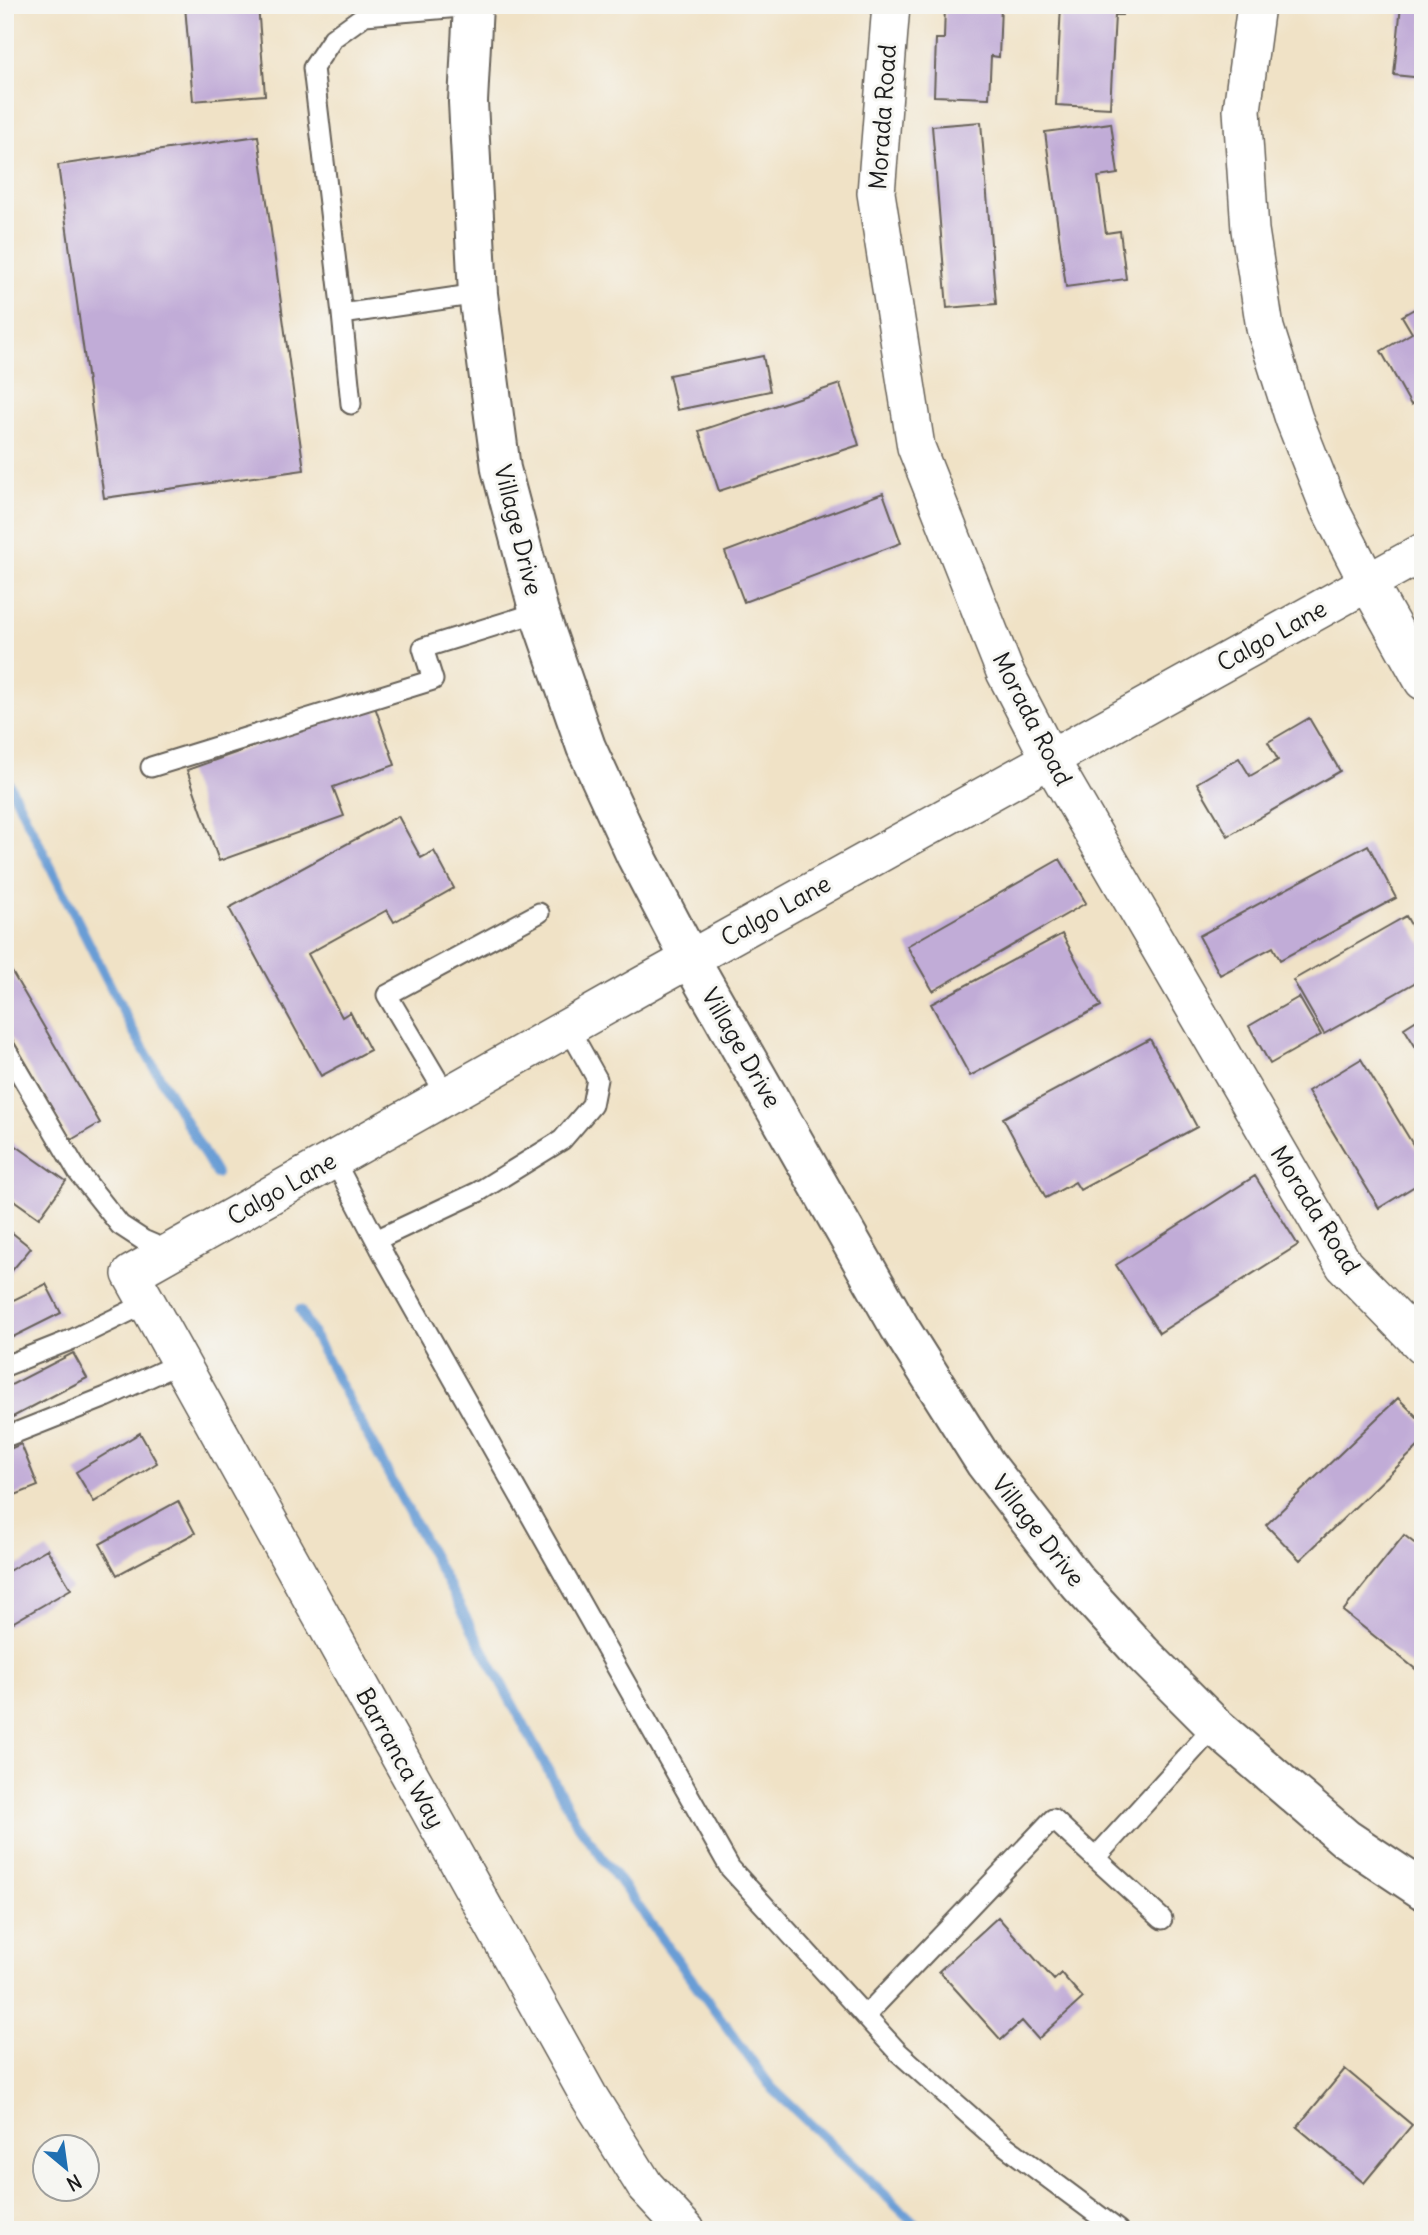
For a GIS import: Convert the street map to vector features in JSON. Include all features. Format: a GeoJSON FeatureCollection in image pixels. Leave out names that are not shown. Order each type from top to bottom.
{"type":"FeatureCollection","features":[{"type":"Feature","properties":{"kind":"main road","name":"Village Drive"},"geometry":{"type":"LineString","coordinates":[[473,6],[468,102],[478,294],[501,468],[539,612],[586,747],[636,856],[690,959],[900,1328],[985,1463],[1077,1582],[1142,1653],[1215,1726],[1345,1838],[1423,1890]]}},
{"type":"Feature","properties":{"kind":"street","name":"Morada Road"},"geometry":{"type":"LineString","coordinates":[[891,5],[876,193],[916,447],[1005,672],[1050,759],[1344,1265],[1423,1346]]}},
{"type":"Feature","properties":{"kind":"street"},"geometry":{"type":"LineString","coordinates":[[1256,5],[1242,110],[1250,230],[1265,328],[1294,419],[1328,505],[1423,681]]}},
{"type":"Feature","properties":{"kind":"street","name":"Calgo Lane"},"geometry":{"type":"LineString","coordinates":[[139,1289],[171,1252],[568,1027],[1423,552]]}},
{"type":"Feature","properties":{"kind":"street","name":"Barranca Way"},"geometry":{"type":"LineString","coordinates":[[139,1289],[589,2095],[645,2186],[686,2230]]}},
{"type":"Feature","properties":{"kind":"lane"},"geometry":{"type":"LineString","coordinates":[[351,404],[313,68],[333,38],[365,15],[473,6]]}},
{"type":"Feature","properties":{"kind":"lane"},"geometry":{"type":"LineString","coordinates":[[342,314],[478,294]]}},
{"type":"Feature","properties":{"kind":"lane"},"geometry":{"type":"LineString","coordinates":[[151,767],[433,680],[423,648],[539,612]]}},
{"type":"Feature","properties":{"kind":"lane"},"geometry":{"type":"LineString","coordinates":[[446,1096],[387,995],[539,913]]}},
{"type":"Feature","properties":{"kind":"lane"},"geometry":{"type":"LineString","coordinates":[[376,1240],[478,1192],[562,1140],[581,1120],[592,1105],[597,1079],[568,1027]]}},
{"type":"Feature","properties":{"kind":"lane"},"geometry":{"type":"LineString","coordinates":[[5,1048],[78,1172],[120,1225],[143,1240],[171,1252]]}},
{"type":"Feature","properties":{"kind":"lane"},"geometry":{"type":"LineString","coordinates":[[334,1160],[376,1240],[730,1868],[897,2051],[996,2139],[1118,2230]]}},
{"type":"Feature","properties":{"kind":"lane"},"geometry":{"type":"LineString","coordinates":[[5,1366],[73,1339],[139,1289]]}},
{"type":"Feature","properties":{"kind":"lane"},"geometry":{"type":"LineString","coordinates":[[5,1437],[106,1397],[180,1363]]}},
{"type":"Feature","properties":{"kind":"lane"},"geometry":{"type":"LineString","coordinates":[[1095,1858],[1215,1726]]}},
{"type":"Feature","properties":{"kind":"lane"},"geometry":{"type":"LineString","coordinates":[[865,2017],[1053,1819],[1162,1919]]}},
{"type":"Feature","properties":{"kind":"building"},"geometry":{"type":"Polygon","coordinates":[[[258,5],[265,95],[193,101],[185,6],[258,5]]]}},
{"type":"Feature","properties":{"kind":"building"},"geometry":{"type":"Polygon","coordinates":[[[945,5],[1001,5],[999,57],[991,56],[989,98],[934,96],[936,39],[944,39],[945,5]]]}},
{"type":"Feature","properties":{"kind":"building"},"geometry":{"type":"Polygon","coordinates":[[[1061,5],[1122,5],[1122,15],[1115,15],[1110,108],[1056,105],[1061,5]]]}},
{"type":"Feature","properties":{"kind":"building"},"geometry":{"type":"Polygon","coordinates":[[[1401,5],[1423,5],[1423,78],[1394,75],[1401,5]]]}},
{"type":"Feature","properties":{"kind":"building"},"geometry":{"type":"Polygon","coordinates":[[[981,122],[996,304],[947,308],[932,126],[981,122]]]}},
{"type":"Feature","properties":{"kind":"building"},"geometry":{"type":"Polygon","coordinates":[[[1111,123],[1118,174],[1098,177],[1106,233],[1120,231],[1126,279],[1066,287],[1045,132],[1111,123]]]}},
{"type":"Feature","properties":{"kind":"building"},"geometry":{"type":"Polygon","coordinates":[[[258,136],[304,470],[104,498],[58,165],[258,136]]]}},
{"type":"Feature","properties":{"kind":"building"},"geometry":{"type":"Polygon","coordinates":[[[1423,304],[1423,399],[1411,405],[1381,351],[1412,333],[1402,316],[1423,304]]]}},
{"type":"Feature","properties":{"kind":"building"},"geometry":{"type":"Polygon","coordinates":[[[763,356],[770,391],[677,410],[669,375],[763,356]]]}},
{"type":"Feature","properties":{"kind":"building"},"geometry":{"type":"Polygon","coordinates":[[[840,384],[859,445],[719,491],[699,431],[840,384]]]}},
{"type":"Feature","properties":{"kind":"building"},"geometry":{"type":"Polygon","coordinates":[[[883,493],[901,543],[744,602],[725,552],[883,493]]]}},
{"type":"Feature","properties":{"kind":"building"},"geometry":{"type":"Polygon","coordinates":[[[374,704],[395,765],[333,787],[344,816],[219,861],[187,770],[374,704]]]}},
{"type":"Feature","properties":{"kind":"building"},"geometry":{"type":"Polygon","coordinates":[[[1309,718],[1340,771],[1228,836],[1197,783],[1239,758],[1250,776],[1278,760],[1268,742],[1309,718]]]}},
{"type":"Feature","properties":{"kind":"building"},"geometry":{"type":"Polygon","coordinates":[[[398,816],[421,858],[434,851],[454,888],[394,922],[387,910],[308,954],[342,1017],[350,1012],[370,1050],[321,1076],[229,908],[398,816]]]}},
{"type":"Feature","properties":{"kind":"building"},"geometry":{"type":"Polygon","coordinates":[[[1368,845],[1396,898],[1280,960],[1273,947],[1220,975],[1199,936],[1368,845]]]}},
{"type":"Feature","properties":{"kind":"building"},"geometry":{"type":"Polygon","coordinates":[[[1060,859],[1086,903],[933,991],[907,946],[1060,859]]]}},
{"type":"Feature","properties":{"kind":"building"},"geometry":{"type":"Polygon","coordinates":[[[1406,916],[1423,946],[1423,978],[1324,1034],[1293,980],[1406,916]]]}},
{"type":"Feature","properties":{"kind":"building"},"geometry":{"type":"Polygon","coordinates":[[[1062,934],[1101,1006],[970,1076],[931,1004],[1062,934]]]}},
{"type":"Feature","properties":{"kind":"building"},"geometry":{"type":"Polygon","coordinates":[[[5,960],[100,1123],[71,1140],[5,1027],[5,960]]]}},
{"type":"Feature","properties":{"kind":"building"},"geometry":{"type":"Polygon","coordinates":[[[1299,997],[1321,1035],[1270,1064],[1249,1026],[1299,997]]]}},
{"type":"Feature","properties":{"kind":"building"},"geometry":{"type":"Polygon","coordinates":[[[1423,1016],[1423,1059],[1404,1028],[1423,1016]]]}},
{"type":"Feature","properties":{"kind":"building"},"geometry":{"type":"Polygon","coordinates":[[[1150,1039],[1197,1127],[1080,1190],[1075,1182],[1046,1198],[1003,1118],[1150,1039]]]}},
{"type":"Feature","properties":{"kind":"building"},"geometry":{"type":"Polygon","coordinates":[[[1361,1059],[1423,1161],[1423,1181],[1379,1208],[1308,1091],[1361,1059]]]}},
{"type":"Feature","properties":{"kind":"building"},"geometry":{"type":"Polygon","coordinates":[[[5,1138],[66,1181],[39,1218],[5,1194],[5,1138]]]}},
{"type":"Feature","properties":{"kind":"building"},"geometry":{"type":"Polygon","coordinates":[[[1255,1176],[1298,1245],[1159,1333],[1116,1265],[1255,1176]]]}},
{"type":"Feature","properties":{"kind":"building"},"geometry":{"type":"Polygon","coordinates":[[[5,1227],[31,1248],[5,1279],[5,1227]]]}},
{"type":"Feature","properties":{"kind":"building"},"geometry":{"type":"Polygon","coordinates":[[[46,1284],[61,1313],[7,1340],[5,1304],[46,1284]]]}},
{"type":"Feature","properties":{"kind":"building"},"geometry":{"type":"Polygon","coordinates":[[[73,1353],[87,1378],[5,1421],[5,1388],[73,1353]]]}},
{"type":"Feature","properties":{"kind":"building"},"geometry":{"type":"Polygon","coordinates":[[[1398,1398],[1423,1423],[1423,1442],[1300,1560],[1266,1525],[1398,1398]]]}},
{"type":"Feature","properties":{"kind":"building"},"geometry":{"type":"Polygon","coordinates":[[[140,1433],[157,1463],[94,1502],[76,1472],[140,1433]]]}},
{"type":"Feature","properties":{"kind":"building"},"geometry":{"type":"Polygon","coordinates":[[[21,1444],[38,1486],[5,1499],[5,1451],[21,1444]]]}},
{"type":"Feature","properties":{"kind":"building"},"geometry":{"type":"Polygon","coordinates":[[[178,1501],[195,1533],[117,1575],[100,1544],[178,1501]]]}},
{"type":"Feature","properties":{"kind":"building"},"geometry":{"type":"Polygon","coordinates":[[[1404,1535],[1423,1550],[1423,1665],[1418,1671],[1343,1611],[1404,1535]]]}},
{"type":"Feature","properties":{"kind":"building"},"geometry":{"type":"Polygon","coordinates":[[[47,1549],[71,1589],[5,1627],[5,1573],[47,1549]]]}},
{"type":"Feature","properties":{"kind":"building"},"geometry":{"type":"Polygon","coordinates":[[[998,1917],[1054,1980],[1061,1973],[1083,1998],[1038,2039],[1022,2021],[1001,2040],[939,1971],[998,1917]]]}},
{"type":"Feature","properties":{"kind":"building"},"geometry":{"type":"Polygon","coordinates":[[[1345,2069],[1412,2125],[1364,2183],[1297,2127],[1345,2069]]]}},
{"type":"Feature","properties":{"kind":"waterway"},"geometry":{"type":"LineString","coordinates":[[5,776],[131,1027],[216,1174]]}},
{"type":"Feature","properties":{"kind":"waterway"},"geometry":{"type":"LineString","coordinates":[[300,1310],[576,1822],[771,2087],[922,2230]]}}]}
